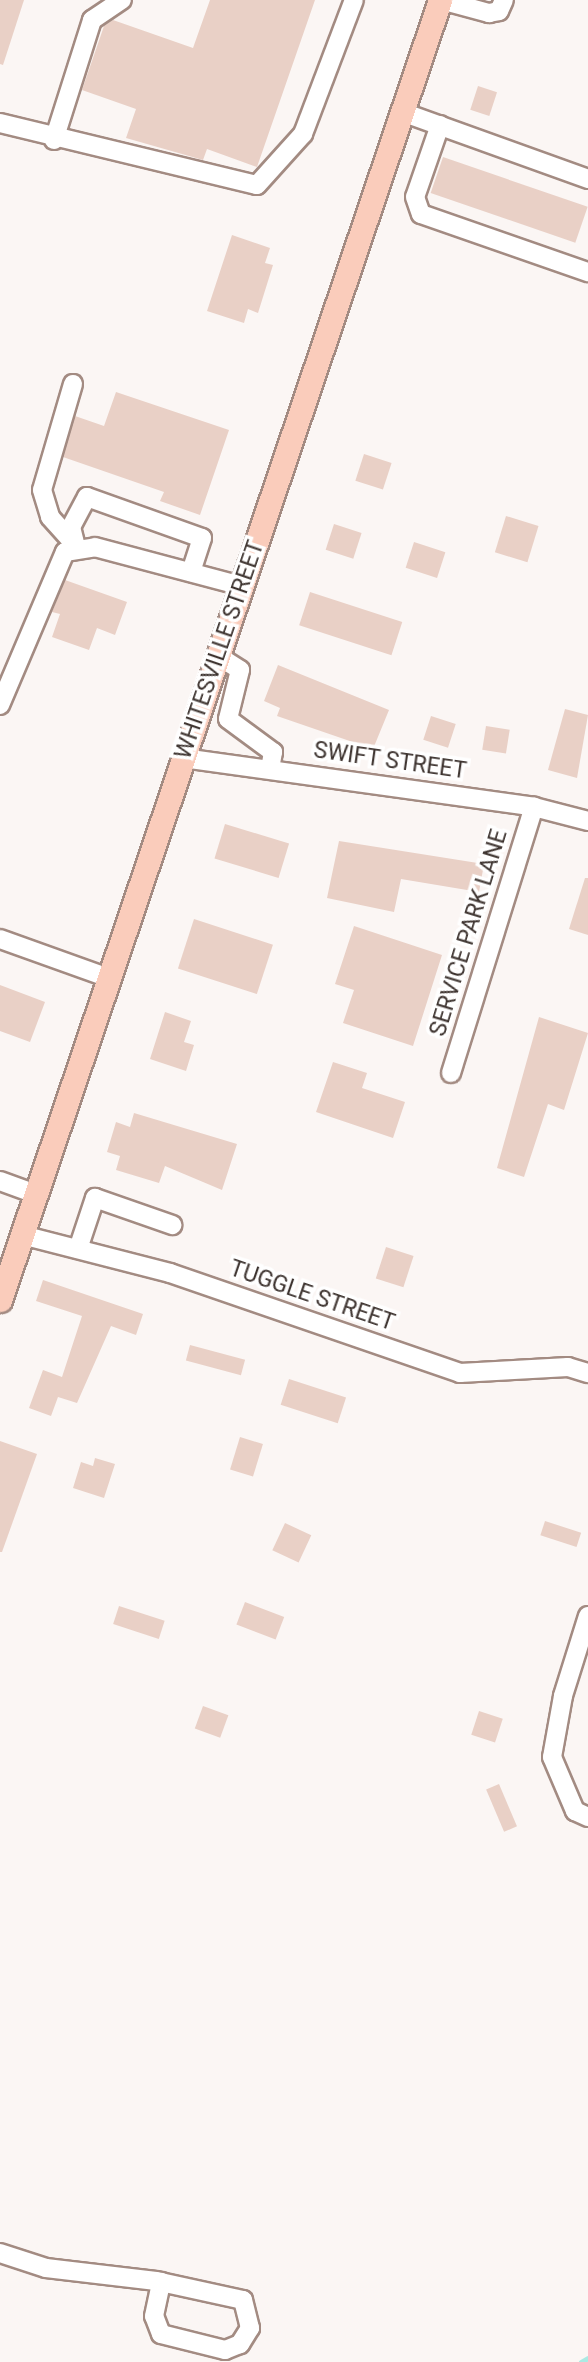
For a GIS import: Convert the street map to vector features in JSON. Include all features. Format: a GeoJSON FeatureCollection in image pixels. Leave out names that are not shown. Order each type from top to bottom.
{"type":"FeatureCollection","features":[{"type":"Feature","properties":{"kind":"main road","name":"WHITESVILLE STREET"},"geometry":{"type":"LineString","coordinates":[[0,1300],[440,0]]}},
{"type":"Feature","properties":{"kind":"street"},"geometry":{"type":"LineString","coordinates":[[54,139],[92,20],[122,0]]}},
{"type":"Feature","properties":{"kind":"street"},"geometry":{"type":"LineString","coordinates":[[0,123],[54,139],[257,185],[303,134],[354,0]]}},
{"type":"Feature","properties":{"kind":"street"},"geometry":{"type":"LineString","coordinates":[[440,0],[489,13],[499,11],[504,0]]}},
{"type":"Feature","properties":{"kind":"street"},"geometry":{"type":"LineString","coordinates":[[402,111],[588,179]]}},
{"type":"Feature","properties":{"kind":"street"},"geometry":{"type":"LineString","coordinates":[[440,125],[415,197],[421,214],[588,272]]}},
{"type":"Feature","properties":{"kind":"street"},"geometry":{"type":"LineString","coordinates":[[73,384],[42,490],[50,517],[76,547],[242,586]]}},
{"type":"Feature","properties":{"kind":"street"},"geometry":{"type":"LineString","coordinates":[[76,547],[71,527],[87,497],[202,538],[191,572]]}},
{"type":"Feature","properties":{"kind":"street"},"geometry":{"type":"LineString","coordinates":[[0,705],[56,563],[76,547]]}},
{"type":"Feature","properties":{"kind":"street"},"geometry":{"type":"LineString","coordinates":[[218,656],[240,670],[228,719],[273,752],[270,769]]}},
{"type":"Feature","properties":{"kind":"street","name":"SWIFT STREET"},"geometry":{"type":"LineString","coordinates":[[183,758],[534,807],[588,821]]}},
{"type":"Feature","properties":{"kind":"street","name":"SERVICE PARK LANE"},"geometry":{"type":"LineString","coordinates":[[451,1073],[534,807]]}},
{"type":"Feature","properties":{"kind":"street"},"geometry":{"type":"LineString","coordinates":[[0,939],[109,978]]}},
{"type":"Feature","properties":{"kind":"street"},"geometry":{"type":"LineString","coordinates":[[0,1181],[36,1194]]}},
{"type":"Feature","properties":{"kind":"street"},"geometry":{"type":"LineString","coordinates":[[78,1249],[95,1198],[172,1225]]}},
{"type":"Feature","properties":{"kind":"street","name":"TUGGLE STREET"},"geometry":{"type":"LineString","coordinates":[[22,1235],[170,1273],[460,1373],[568,1367],[588,1373]]}},
{"type":"Feature","properties":{"kind":"street"},"geometry":{"type":"LineString","coordinates":[[587,1620],[552,1757],[575,1811],[588,1816]]}},
{"type":"Feature","properties":{"kind":"street"},"geometry":{"type":"LineString","coordinates":[[0,2253],[47,2268],[161,2282],[243,2300],[250,2328],[240,2344],[225,2350],[161,2334],[154,2316],[161,2282]]}},
{"type":"Feature","properties":{"kind":"building"},"geometry":{"type":"Polygon","coordinates":[[[0,0],[24,0],[3,65],[0,64],[0,0]]]}},
{"type":"Feature","properties":{"kind":"building"},"geometry":{"type":"Polygon","coordinates":[[[210,0],[315,0],[257,167],[207,149],[203,160],[126,138],[136,109],[82,90],[104,26],[113,20],[193,48],[210,0]]]}},
{"type":"Feature","properties":{"kind":"building"},"geometry":{"type":"Polygon","coordinates":[[[478,86],[497,92],[489,116],[470,110],[478,86]]]}},
{"type":"Feature","properties":{"kind":"building"},"geometry":{"type":"Polygon","coordinates":[[[443,157],[588,207],[575,243],[431,193],[443,157]]]}},
{"type":"Feature","properties":{"kind":"building"},"geometry":{"type":"Polygon","coordinates":[[[232,235],[270,248],[265,263],[273,265],[258,313],[248,309],[244,323],[207,311],[232,235]]]}},
{"type":"Feature","properties":{"kind":"building"},"geometry":{"type":"Polygon","coordinates":[[[116,392],[229,430],[200,515],[160,501],[164,492],[63,457],[75,416],[104,426],[116,392]]]}},
{"type":"Feature","properties":{"kind":"building"},"geometry":{"type":"Polygon","coordinates":[[[364,454],[392,463],[383,490],[355,481],[364,454]]]}},
{"type":"Feature","properties":{"kind":"building"},"geometry":{"type":"Polygon","coordinates":[[[506,516],[539,526],[527,562],[495,552],[506,516]]]}},
{"type":"Feature","properties":{"kind":"building"},"geometry":{"type":"Polygon","coordinates":[[[334,524],[362,533],[353,559],[326,550],[334,524]]]}},
{"type":"Feature","properties":{"kind":"building"},"geometry":{"type":"Polygon","coordinates":[[[414,542],[445,552],[437,578],[406,568],[414,542]]]}},
{"type":"Feature","properties":{"kind":"building"},"geometry":{"type":"Polygon","coordinates":[[[65,580],[127,602],[115,635],[97,628],[89,650],[52,637],[60,614],[52,612],[65,580]]]}},
{"type":"Feature","properties":{"kind":"building"},"geometry":{"type":"Polygon","coordinates":[[[310,592],[402,622],[391,655],[299,625],[310,592]]]}},
{"type":"Feature","properties":{"kind":"building"},"geometry":{"type":"Polygon","coordinates":[[[278,665],[389,710],[373,749],[277,716],[280,708],[264,701],[278,665]]]}},
{"type":"Feature","properties":{"kind":"building"},"geometry":{"type":"Polygon","coordinates":[[[565,709],[588,715],[577,778],[548,770],[565,709]]]}},
{"type":"Feature","properties":{"kind":"building"},"geometry":{"type":"Polygon","coordinates":[[[431,716],[456,724],[448,748],[423,740],[431,716]]]}},
{"type":"Feature","properties":{"kind":"building"},"geometry":{"type":"Polygon","coordinates":[[[486,726],[510,730],[506,753],[482,750],[486,726]]]}},
{"type":"Feature","properties":{"kind":"building"},"geometry":{"type":"Polygon","coordinates":[[[225,824],[289,844],[279,878],[214,858],[225,824]]]}},
{"type":"Feature","properties":{"kind":"building"},"geometry":{"type":"Polygon","coordinates":[[[339,841],[484,864],[479,892],[401,879],[394,912],[327,898],[339,841]]]}},
{"type":"Feature","properties":{"kind":"building"},"geometry":{"type":"Polygon","coordinates":[[[585,878],[588,878],[588,935],[569,929],[585,878]]]}},
{"type":"Feature","properties":{"kind":"building"},"geometry":{"type":"Polygon","coordinates":[[[194,919],[273,945],[257,994],[178,968],[194,919]]]}},
{"type":"Feature","properties":{"kind":"building"},"geometry":{"type":"Polygon","coordinates":[[[354,926],[442,955],[413,1046],[343,1023],[354,990],[335,984],[354,926]]]}},
{"type":"Feature","properties":{"kind":"building"},"geometry":{"type":"Polygon","coordinates":[[[0,985],[45,1002],[30,1042],[0,1031],[0,985]]]}},
{"type":"Feature","properties":{"kind":"building"},"geometry":{"type":"Polygon","coordinates":[[[165,1012],[191,1021],[184,1042],[194,1045],[186,1071],[150,1059],[165,1012]]]}},
{"type":"Feature","properties":{"kind":"building"},"geometry":{"type":"Polygon","coordinates":[[[539,1017],[588,1033],[564,1110],[548,1104],[524,1177],[497,1168],[539,1017]]]}},
{"type":"Feature","properties":{"kind":"building"},"geometry":{"type":"Polygon","coordinates":[[[333,1062],[367,1073],[362,1088],[405,1102],[393,1138],[316,1112],[333,1062]]]}},
{"type":"Feature","properties":{"kind":"building"},"geometry":{"type":"Polygon","coordinates":[[[134,1113],[237,1144],[222,1190],[165,1166],[159,1183],[116,1170],[120,1156],[107,1152],[116,1122],[130,1127],[134,1113]]]}},
{"type":"Feature","properties":{"kind":"building"},"geometry":{"type":"Polygon","coordinates":[[[386,1247],[414,1256],[403,1287],[376,1278],[386,1247]]]}},
{"type":"Feature","properties":{"kind":"building"},"geometry":{"type":"Polygon","coordinates":[[[43,1280],[143,1314],[136,1335],[111,1326],[77,1403],[58,1397],[51,1416],[29,1408],[43,1370],[62,1377],[82,1316],[36,1301],[43,1280]]]}},
{"type":"Feature","properties":{"kind":"building"},"geometry":{"type":"Polygon","coordinates":[[[190,1345],[245,1360],[241,1375],[186,1360],[190,1345]]]}},
{"type":"Feature","properties":{"kind":"building"},"geometry":{"type":"Polygon","coordinates":[[[289,1379],[346,1398],[338,1423],[281,1405],[289,1379]]]}},
{"type":"Feature","properties":{"kind":"building"},"geometry":{"type":"Polygon","coordinates":[[[240,1437],[263,1444],[253,1477],[230,1470],[240,1437]]]}},
{"type":"Feature","properties":{"kind":"building"},"geometry":{"type":"Polygon","coordinates":[[[0,1441],[37,1454],[2,1552],[0,1552],[0,1441]]]}},
{"type":"Feature","properties":{"kind":"building"},"geometry":{"type":"Polygon","coordinates":[[[95,1458],[115,1464],[104,1498],[73,1488],[81,1462],[93,1466],[95,1458]]]}},
{"type":"Feature","properties":{"kind":"building"},"geometry":{"type":"Polygon","coordinates":[[[545,1521],[581,1533],[577,1547],[540,1535],[545,1521]]]}},
{"type":"Feature","properties":{"kind":"building"},"geometry":{"type":"Polygon","coordinates":[[[285,1523],[311,1535],[299,1562],[272,1550],[285,1523]]]}},
{"type":"Feature","properties":{"kind":"building"},"geometry":{"type":"Polygon","coordinates":[[[245,1602],[284,1617],[276,1639],[236,1624],[245,1602]]]}},
{"type":"Feature","properties":{"kind":"building"},"geometry":{"type":"Polygon","coordinates":[[[119,1606],[165,1621],[159,1639],[113,1624],[119,1606]]]}},
{"type":"Feature","properties":{"kind":"building"},"geometry":{"type":"Polygon","coordinates":[[[203,1706],[228,1715],[220,1738],[195,1729],[203,1706]]]}},
{"type":"Feature","properties":{"kind":"building"},"geometry":{"type":"Polygon","coordinates":[[[479,1711],[503,1719],[495,1743],[471,1735],[479,1711]]]}},
{"type":"Feature","properties":{"kind":"building"},"geometry":{"type":"Polygon","coordinates":[[[499,1784],[517,1826],[504,1832],[486,1789],[499,1784]]]}},
{"type":"Feature","properties":{"kind":"waterway"},"geometry":{"type":"LineString","coordinates":[[581,2362],[588,2358]]}}]}
